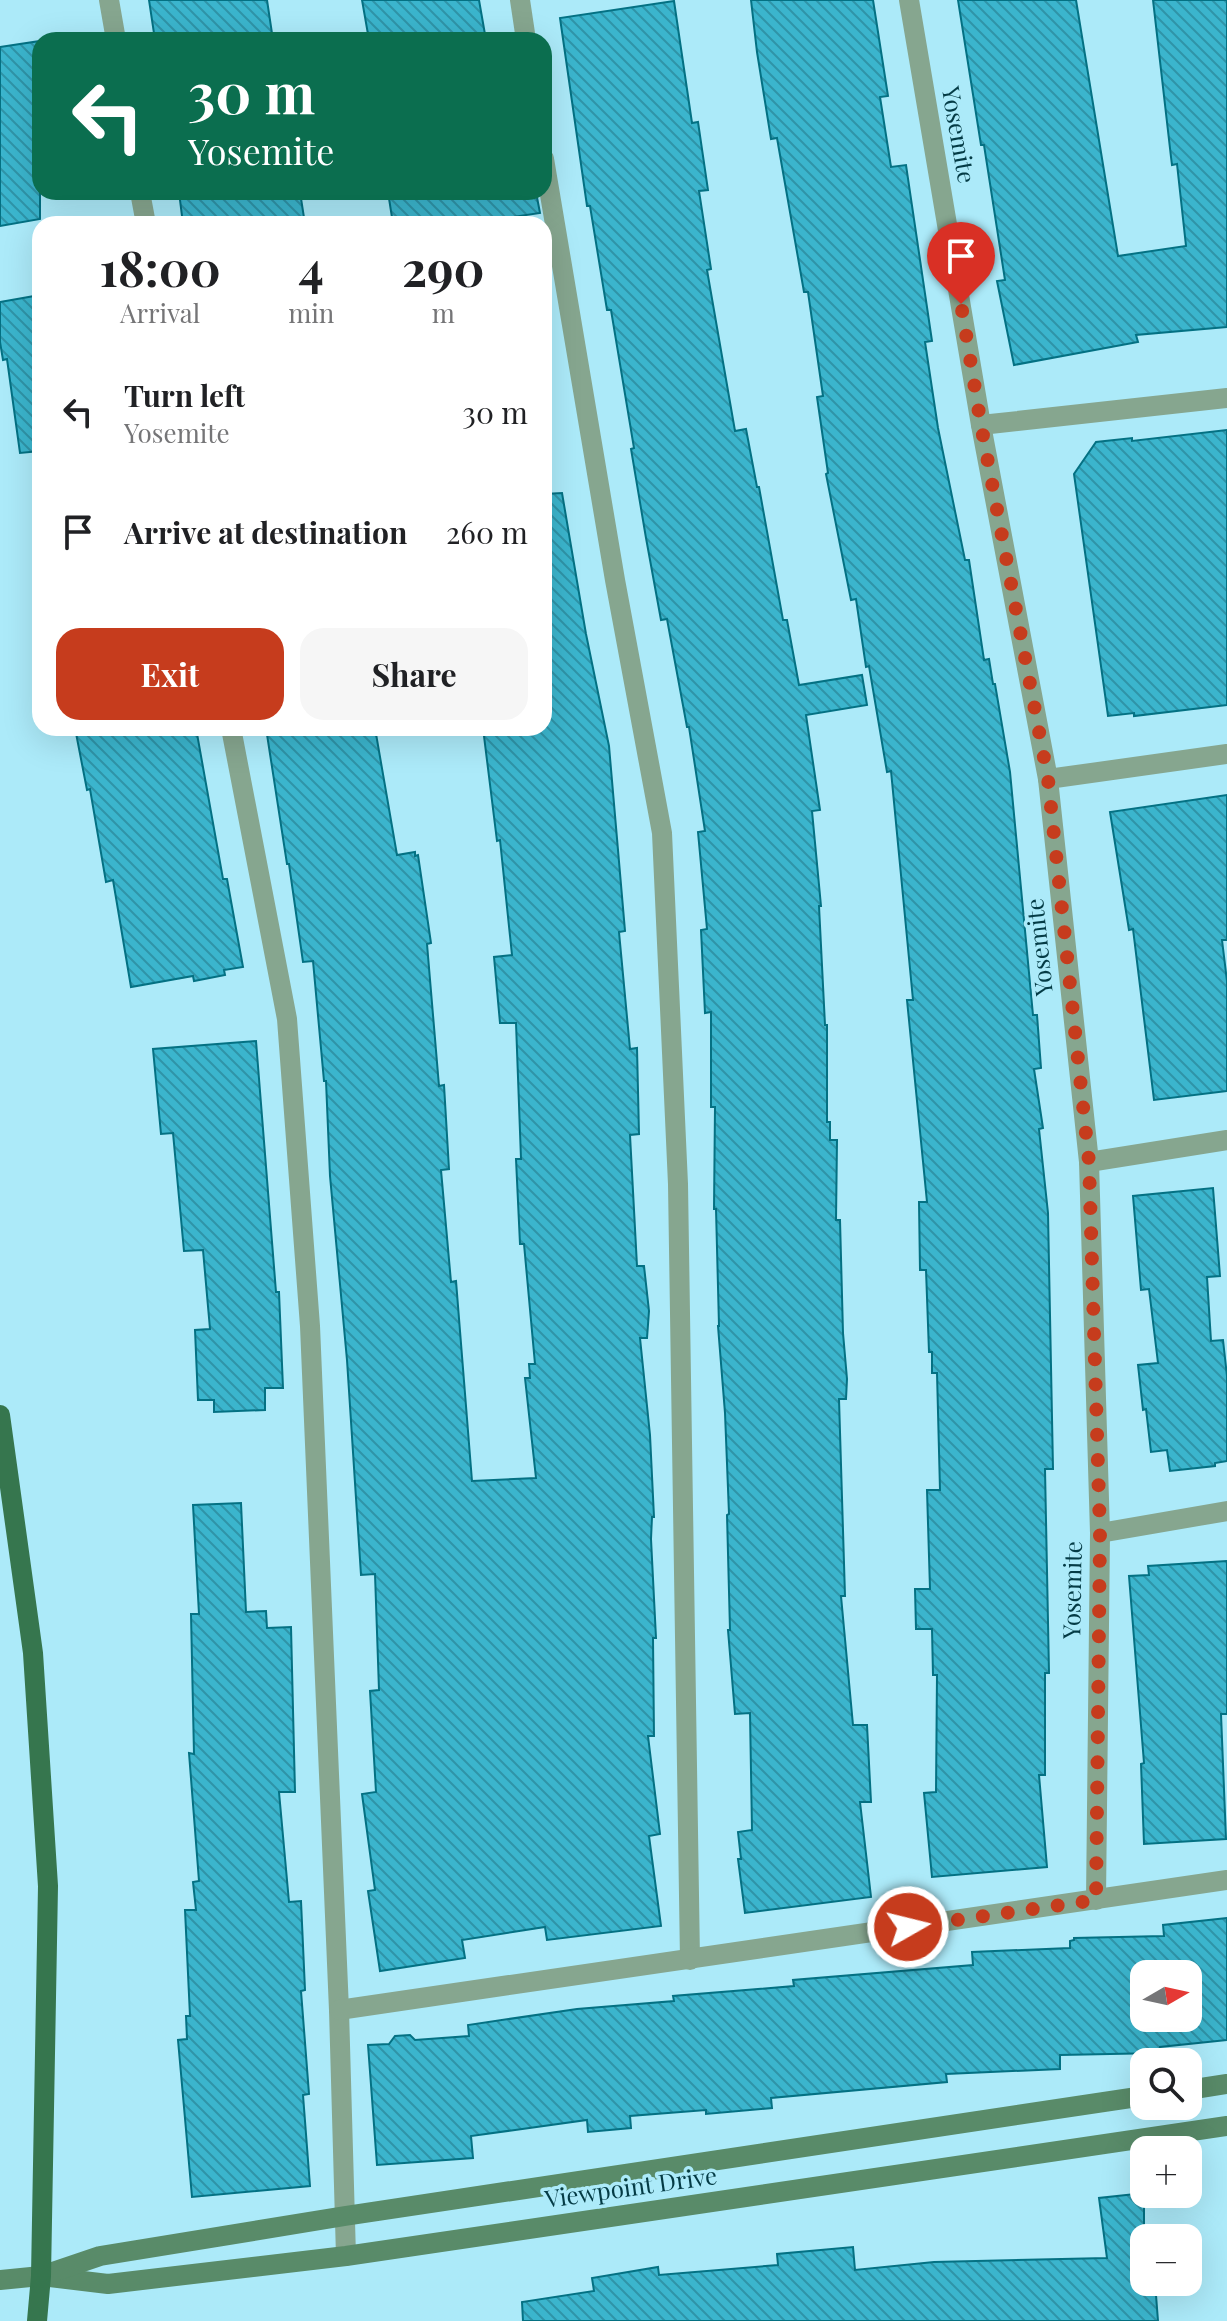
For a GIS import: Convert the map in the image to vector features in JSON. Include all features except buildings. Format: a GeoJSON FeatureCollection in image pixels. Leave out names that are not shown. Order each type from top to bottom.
{"type":"FeatureCollection","features":[{"type":"Feature","properties":{"kind":"main road"},"geometry":{"type":"LineString","coordinates":[[0,1415],[33,1653],[48,1886],[41,2276],[37,2321]]}},
{"type":"Feature","properties":{"kind":"street"},"geometry":{"type":"LineString","coordinates":[[109,0],[115,32]]}},
{"type":"Feature","properties":{"kind":"street"},"geometry":{"type":"LineString","coordinates":[[520,0],[525,32]]}},
{"type":"Feature","properties":{"kind":"street","name":"Yosemite"},"geometry":{"type":"LineString","coordinates":[[909,0],[981,425],[1048,779],[1089,1162],[1100,1533],[1096,1900]]}},
{"type":"Feature","properties":{"kind":"street"},"geometry":{"type":"LineString","coordinates":[[551,200],[615,580],[662,833],[678,1184],[690,1960]]}},
{"type":"Feature","properties":{"kind":"street"},"geometry":{"type":"LineString","coordinates":[[981,425],[1227,398]]}},
{"type":"Feature","properties":{"kind":"street"},"geometry":{"type":"LineString","coordinates":[[233,736],[287,1019],[310,1326],[339,2010],[346,2256]]}},
{"type":"Feature","properties":{"kind":"street"},"geometry":{"type":"LineString","coordinates":[[1048,779],[1227,754]]}},
{"type":"Feature","properties":{"kind":"street"},"geometry":{"type":"LineString","coordinates":[[1089,1162],[1227,1140]]}},
{"type":"Feature","properties":{"kind":"street"},"geometry":{"type":"LineString","coordinates":[[1100,1533],[1227,1511]]}},
{"type":"Feature","properties":{"kind":"street"},"geometry":{"type":"LineString","coordinates":[[339,2010],[1227,1880]]}},
{"type":"Feature","properties":{"kind":"street"},"geometry":{"type":"LineString","coordinates":[[1202,2088],[1227,2084]]}},
{"type":"Feature","properties":{"kind":"street","name":"Viewpoint Drive"},"geometry":{"type":"LineString","coordinates":[[41,2276],[100,2256],[345,2216],[1130,2098]]}},
{"type":"Feature","properties":{"kind":"street","name":"Viewpoint Drive"},"geometry":{"type":"LineString","coordinates":[[0,2280],[41,2276],[108,2284],[346,2256],[1227,2126]]}},
{"type":"Feature","properties":{"kind":"route"},"geometry":{"type":"LineString","coordinates":[[908,1927],[1096,1900],[1100,1533],[1089,1162],[1048,779],[961,304]]}}]}
